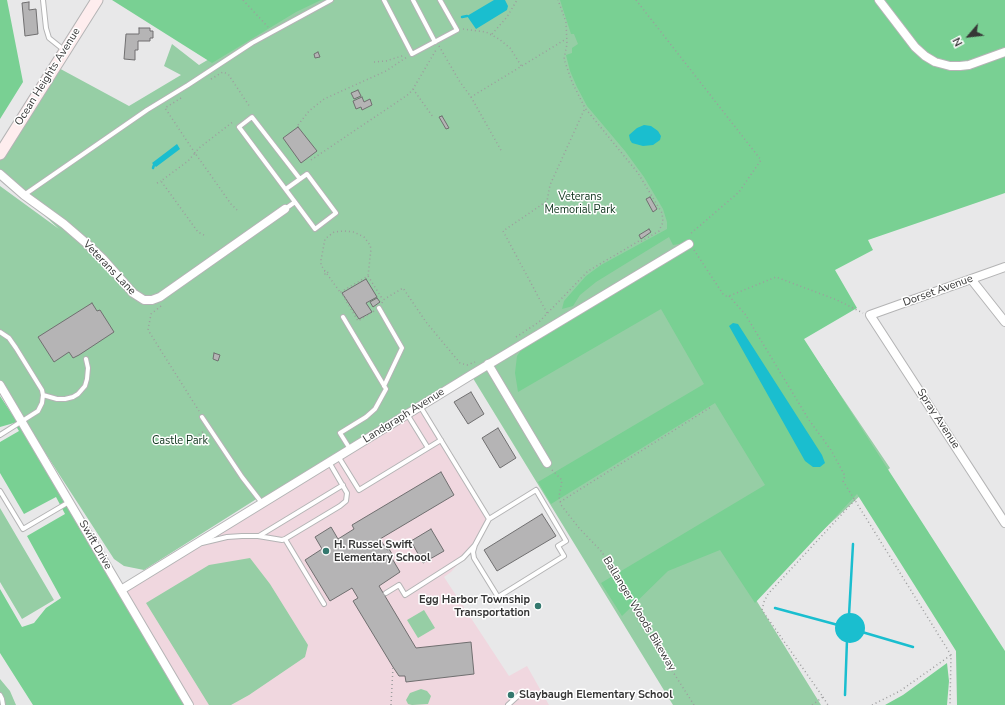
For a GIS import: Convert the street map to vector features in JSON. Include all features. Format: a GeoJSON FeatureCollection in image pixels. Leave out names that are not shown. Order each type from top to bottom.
{"type":"FeatureCollection","features":[{"type":"Feature","properties":{"kind":"main road","name":"Ocean Heights Avenue"},"geometry":{"type":"LineString","coordinates":[[0,154],[97,0]]}},
{"type":"Feature","properties":{"kind":"street"},"geometry":{"type":"LineString","coordinates":[[879,0],[915,47],[925,56],[936,62],[950,66],[969,65],[1005,52]]}},
{"type":"Feature","properties":{"kind":"street","name":"Veterans Lane"},"geometry":{"type":"LineString","coordinates":[[0,174],[24,195],[64,224],[86,243],[137,296],[148,300],[160,297],[285,209]]}},
{"type":"Feature","properties":{"kind":"street","name":"Landgraph Avenue"},"geometry":{"type":"LineString","coordinates":[[121,590],[488,364],[688,244]]}},
{"type":"Feature","properties":{"kind":"street","name":"Dorset Avenue"},"geometry":{"type":"LineString","coordinates":[[870,315],[1005,267]]}},
{"type":"Feature","properties":{"kind":"street"},"geometry":{"type":"LineString","coordinates":[[971,279],[1005,322]]}},
{"type":"Feature","properties":{"kind":"street","name":"Spray Avenue"},"geometry":{"type":"LineString","coordinates":[[870,315],[1005,523]]}},
{"type":"Feature","properties":{"kind":"street"},"geometry":{"type":"LineString","coordinates":[[488,364],[547,463]]}},
{"type":"Feature","properties":{"kind":"street","name":"Swift Drive"},"geometry":{"type":"LineString","coordinates":[[0,385],[189,705]]}},
{"type":"Feature","properties":{"kind":"lane"},"geometry":{"type":"LineString","coordinates":[[43,0],[46,28],[49,38],[65,50]]}},
{"type":"Feature","properties":{"kind":"lane"},"geometry":{"type":"LineString","coordinates":[[24,195],[147,110],[252,43],[331,0]]}},
{"type":"Feature","properties":{"kind":"lane"},"geometry":{"type":"LineString","coordinates":[[384,0],[412,54],[457,30],[440,0]]}},
{"type":"Feature","properties":{"kind":"lane"},"geometry":{"type":"LineString","coordinates":[[413,0],[435,42]]}},
{"type":"Feature","properties":{"kind":"lane"},"geometry":{"type":"LineString","coordinates":[[286,190],[307,174],[336,213],[315,228],[295,202],[286,190],[239,127],[252,117],[300,179]]}},
{"type":"Feature","properties":{"kind":"lane"},"geometry":{"type":"LineString","coordinates":[[285,209],[295,202]]}},
{"type":"Feature","properties":{"kind":"lane"},"geometry":{"type":"LineString","coordinates":[[379,308],[402,348],[384,386]]}},
{"type":"Feature","properties":{"kind":"lane"},"geometry":{"type":"LineString","coordinates":[[343,317],[386,389],[375,409],[366,417],[340,433],[350,449]]}},
{"type":"Feature","properties":{"kind":"lane"},"geometry":{"type":"LineString","coordinates":[[0,332],[9,338],[16,348],[42,390],[43,395],[40,409],[0,435]]}},
{"type":"Feature","properties":{"kind":"lane"},"geometry":{"type":"LineString","coordinates":[[43,395],[65,399],[78,394],[85,386],[87,378],[88,368],[86,359]]}},
{"type":"Feature","properties":{"kind":"lane"},"geometry":{"type":"LineString","coordinates":[[420,406],[488,519]]}},
{"type":"Feature","properties":{"kind":"lane"},"geometry":{"type":"LineString","coordinates":[[407,414],[428,448]]}},
{"type":"Feature","properties":{"kind":"lane"},"geometry":{"type":"LineString","coordinates":[[202,417],[242,477],[262,503]]}},
{"type":"Feature","properties":{"kind":"lane"},"geometry":{"type":"LineString","coordinates":[[338,456],[359,490],[440,440]]}},
{"type":"Feature","properties":{"kind":"lane"},"geometry":{"type":"LineString","coordinates":[[196,544],[226,537],[258,536],[277,540],[285,539],[344,503],[348,496],[329,462]]}},
{"type":"Feature","properties":{"kind":"lane"},"geometry":{"type":"LineString","coordinates":[[258,536],[343,485]]}},
{"type":"Feature","properties":{"kind":"lane"},"geometry":{"type":"LineString","coordinates":[[536,490],[566,541],[558,546],[564,556],[498,597],[474,558],[473,552],[488,519],[536,490]]}},
{"type":"Feature","properties":{"kind":"lane"},"geometry":{"type":"LineString","coordinates":[[0,491],[23,529],[70,502]]}},
{"type":"Feature","properties":{"kind":"lane"},"geometry":{"type":"LineString","coordinates":[[285,539],[324,604]]}},
{"type":"Feature","properties":{"kind":"lane"},"geometry":{"type":"LineString","coordinates":[[386,593],[399,585],[405,595],[463,558],[475,545]]}},
{"type":"Feature","properties":{"kind":"lane"},"geometry":{"type":"LineString","coordinates":[[508,705],[520,694]]}},
{"type":"Feature","properties":{"kind":"lane"},"geometry":{"type":"LineString","coordinates":[[0,695],[3,705]]}},
{"type":"Feature","properties":{"kind":"path"},"geometry":{"type":"LineString","coordinates":[[243,0],[272,31]]}},
{"type":"Feature","properties":{"kind":"path"},"geometry":{"type":"LineString","coordinates":[[492,34],[507,16],[517,0]]}},
{"type":"Feature","properties":{"kind":"path"},"geometry":{"type":"LineString","coordinates":[[515,338],[539,322],[588,272],[639,241],[640,242],[659,231],[662,225],[662,213],[638,173],[586,108],[572,82],[564,59],[567,46],[566,22],[558,0]]}},
{"type":"Feature","properties":{"kind":"path"},"geometry":{"type":"LineString","coordinates":[[636,0],[761,160],[739,192],[689,235],[688,244],[697,254],[723,294],[729,296],[745,314],[809,420],[831,450],[845,476],[844,481],[855,500],[951,655],[950,705]]}},
{"type":"Feature","properties":{"kind":"path"},"geometry":{"type":"LineString","coordinates":[[457,30],[468,29],[492,34],[508,46],[522,67]]}},
{"type":"Feature","properties":{"kind":"path"},"geometry":{"type":"LineString","coordinates":[[471,97],[566,39]]}},
{"type":"Feature","properties":{"kind":"path"},"geometry":{"type":"LineString","coordinates":[[310,160],[406,97],[413,89],[436,49],[435,42]]}},
{"type":"Feature","properties":{"kind":"path"},"geometry":{"type":"LineString","coordinates":[[435,42],[440,46],[502,152]]}},
{"type":"Feature","properties":{"kind":"path"},"geometry":{"type":"LineString","coordinates":[[374,62],[386,61],[412,54]]}},
{"type":"Feature","properties":{"kind":"path"},"geometry":{"type":"LineString","coordinates":[[298,125],[308,110],[324,99],[386,71],[412,54]]}},
{"type":"Feature","properties":{"kind":"path"},"geometry":{"type":"LineString","coordinates":[[206,82],[223,72],[228,74],[250,107]]}},
{"type":"Feature","properties":{"kind":"path"},"geometry":{"type":"LineString","coordinates":[[413,89],[433,117]]}},
{"type":"Feature","properties":{"kind":"path"},"geometry":{"type":"LineString","coordinates":[[183,96],[165,108],[195,153],[231,204],[237,210]]}},
{"type":"Feature","properties":{"kind":"path"},"geometry":{"type":"LineString","coordinates":[[547,313],[502,231],[547,201],[550,185],[586,108]]}},
{"type":"Feature","properties":{"kind":"path"},"geometry":{"type":"LineString","coordinates":[[157,183],[188,160],[199,148],[234,122]]}},
{"type":"Feature","properties":{"kind":"path"},"geometry":{"type":"LineString","coordinates":[[161,180],[198,232],[204,235]]}},
{"type":"Feature","properties":{"kind":"path"},"geometry":{"type":"LineString","coordinates":[[383,300],[368,276],[371,249],[364,237],[354,232],[344,231],[334,232],[325,239],[320,260],[321,264],[325,273],[341,292],[358,321],[379,308],[383,300],[404,288],[426,322],[460,363],[467,365],[476,361]]}},
{"type":"Feature","properties":{"kind":"path"},"geometry":{"type":"LineString","coordinates":[[341,292],[368,276]]}},
{"type":"Feature","properties":{"kind":"path"},"geometry":{"type":"LineString","coordinates":[[729,296],[776,277],[837,300],[860,312],[870,315]]}},
{"type":"Feature","properties":{"kind":"path"},"geometry":{"type":"LineString","coordinates":[[163,304],[151,314],[148,330],[202,417],[197,421],[204,431],[192,439]]}},
{"type":"Feature","properties":{"kind":"path"},"geometry":{"type":"LineString","coordinates":[[547,463],[562,480],[559,495],[560,502],[712,407]]}},
{"type":"Feature","properties":{"kind":"path"},"geometry":{"type":"LineString","coordinates":[[828,705],[762,610],[768,594],[855,500]]}},
{"type":"Feature","properties":{"kind":"path","name":"Ballanger Woods Bikeway"},"geometry":{"type":"LineString","coordinates":[[560,502],[576,525],[604,555],[619,581],[630,595],[645,628],[694,705]]}},
{"type":"Feature","properties":{"kind":"path"},"geometry":{"type":"LineString","coordinates":[[872,705],[900,690],[951,655]]}},
{"type":"Feature","properties":{"kind":"path"},"geometry":{"type":"LineString","coordinates":[[391,705],[393,667]]}},
{"type":"Feature","properties":{"kind":"path"},"geometry":{"type":"LineString","coordinates":[[812,705],[823,697]]}},
{"type":"Feature","properties":{"kind":"shaded area","name":"H. Russel Swift Elementary School"},"geometry":{"type":"Polygon","coordinates":[[[420,406],[489,519],[475,545],[451,572],[444,577],[509,676],[527,666],[549,705],[189,705],[121,590],[420,406]]]}},
{"type":"Feature","properties":{"kind":"green space"},"geometry":{"type":"Polygon","coordinates":[[[0,0],[7,0],[23,82],[0,119],[0,0]]]}},
{"type":"Feature","properties":{"kind":"green space"},"geometry":{"type":"Polygon","coordinates":[[[112,0],[321,0],[296,12],[212,63],[112,0]]]}},
{"type":"Feature","properties":{"kind":"green space","name":"Veterans Memorial Park"},"geometry":{"type":"Polygon","coordinates":[[[309,0],[702,0],[769,289],[890,468],[753,595],[821,705],[673,705],[471,375],[262,503],[258,498],[144,570],[124,566],[114,559],[0,383],[0,186],[59,229],[0,174],[0,155],[55,66],[129,106],[181,75],[164,66],[172,44],[199,65],[309,0]]]}},
{"type":"Feature","properties":{"kind":"green space"},"geometry":{"type":"Polygon","coordinates":[[[560,0],[1005,0],[1005,193],[868,240],[873,250],[835,270],[857,308],[804,339],[1005,651],[1005,705],[957,705],[956,651],[857,494],[755,603],[720,550],[668,571],[622,616],[601,583],[765,485],[715,403],[551,504],[538,482],[704,384],[661,309],[518,392],[515,373],[517,356],[522,349],[684,249],[686,243],[673,245],[669,237],[596,282],[580,295],[573,306],[562,309],[564,301],[586,276],[601,265],[667,229],[667,222],[663,209],[644,177],[625,151],[587,106],[577,87],[570,71],[566,55],[572,53],[572,48],[578,44],[574,34],[571,34],[560,0]]]}},
{"type":"Feature","properties":{"kind":"green space"},"geometry":{"type":"Polygon","coordinates":[[[0,396],[40,456],[186,705],[33,705],[0,653],[0,589],[22,627],[34,623],[46,608],[61,598],[27,536],[65,514],[56,497],[24,514],[0,473],[0,442],[19,431],[14,423],[0,427],[0,396]]]}},
{"type":"Feature","properties":{"kind":"green space"},"geometry":{"type":"Polygon","coordinates":[[[0,508],[54,600],[22,619],[0,582],[0,508]]]}},
{"type":"Feature","properties":{"kind":"green space"},"geometry":{"type":"Polygon","coordinates":[[[250,558],[270,584],[308,645],[305,657],[249,695],[231,705],[209,705],[146,603],[209,565],[250,558]]]}},
{"type":"Feature","properties":{"kind":"green space"},"geometry":{"type":"Polygon","coordinates":[[[424,610],[435,628],[418,638],[407,620],[424,610]]]}},
{"type":"Feature","properties":{"kind":"green space"},"geometry":{"type":"Polygon","coordinates":[[[947,663],[949,681],[947,705],[885,705],[903,695],[947,663]]]}},
{"type":"Feature","properties":{"kind":"green space"},"geometry":{"type":"Polygon","coordinates":[[[0,679],[10,691],[16,705],[0,705],[0,679]]]}},
{"type":"Feature","properties":{"kind":"green space"},"geometry":{"type":"Polygon","coordinates":[[[421,689],[427,691],[431,696],[428,704],[408,704],[406,700],[410,693],[421,689]]]}},
{"type":"Feature","properties":{"kind":"water"},"geometry":{"type":"Polygon","coordinates":[[[494,0],[505,0],[508,6],[507,10],[476,29],[467,16],[494,0]]]}},
{"type":"Feature","properties":{"kind":"water"},"geometry":{"type":"Polygon","coordinates":[[[644,125],[651,126],[658,131],[661,136],[660,140],[653,145],[643,146],[632,143],[630,140],[629,135],[637,128],[644,125]]]}},
{"type":"Feature","properties":{"kind":"water"},"geometry":{"type":"Polygon","coordinates":[[[177,144],[180,149],[156,167],[152,163],[177,144]]]}},
{"type":"Feature","properties":{"kind":"water"},"geometry":{"type":"Polygon","coordinates":[[[733,323],[738,324],[822,455],[825,463],[820,467],[813,467],[805,461],[729,326],[733,323]]]}},
{"type":"Feature","properties":{"kind":"water"},"geometry":{"type":"Polygon","coordinates":[[[850,613],[861,617],[865,628],[861,639],[850,643],[839,639],[835,628],[839,617],[850,613]]]}},
{"type":"Feature","properties":{"kind":"building"},"geometry":{"type":"Polygon","coordinates":[[[29,2],[29,10],[36,9],[38,34],[25,36],[22,3],[29,2]]]}},
{"type":"Feature","properties":{"kind":"building"},"geometry":{"type":"Polygon","coordinates":[[[139,28],[150,28],[150,31],[153,31],[153,38],[150,38],[150,41],[138,41],[138,50],[135,50],[135,60],[124,59],[126,34],[139,34],[139,28]]]}},
{"type":"Feature","properties":{"kind":"building"},"geometry":{"type":"Polygon","coordinates":[[[318,52],[320,57],[315,58],[314,54],[318,52]]]}},
{"type":"Feature","properties":{"kind":"building"},"geometry":{"type":"Polygon","coordinates":[[[358,90],[361,96],[354,99],[351,93],[358,90]]]}},
{"type":"Feature","properties":{"kind":"building"},"geometry":{"type":"Polygon","coordinates":[[[362,97],[364,102],[370,99],[372,105],[362,110],[361,107],[356,109],[353,101],[362,97]]]}},
{"type":"Feature","properties":{"kind":"building"},"geometry":{"type":"Polygon","coordinates":[[[442,116],[449,128],[446,129],[439,117],[442,116]]]}},
{"type":"Feature","properties":{"kind":"building"},"geometry":{"type":"Polygon","coordinates":[[[298,127],[317,151],[301,163],[283,138],[298,127]]]}},
{"type":"Feature","properties":{"kind":"building"},"geometry":{"type":"Polygon","coordinates":[[[650,197],[657,209],[653,212],[646,199],[650,197]]]}},
{"type":"Feature","properties":{"kind":"building"},"geometry":{"type":"Polygon","coordinates":[[[649,229],[651,232],[641,239],[639,235],[649,229]]]}},
{"type":"Feature","properties":{"kind":"building"},"geometry":{"type":"Polygon","coordinates":[[[366,279],[377,297],[366,303],[372,312],[359,319],[342,293],[366,279]]]}},
{"type":"Feature","properties":{"kind":"building"},"geometry":{"type":"Polygon","coordinates":[[[377,298],[380,302],[373,307],[370,302],[377,298]]]}},
{"type":"Feature","properties":{"kind":"building"},"geometry":{"type":"Polygon","coordinates":[[[92,303],[97,311],[100,310],[114,332],[73,358],[69,352],[54,362],[38,337],[92,303]]]}},
{"type":"Feature","properties":{"kind":"building"},"geometry":{"type":"Polygon","coordinates":[[[214,353],[220,355],[218,361],[213,359],[214,353]]]}},
{"type":"Feature","properties":{"kind":"building"},"geometry":{"type":"Polygon","coordinates":[[[471,392],[484,414],[468,424],[454,402],[471,392]]]}},
{"type":"Feature","properties":{"kind":"building"},"geometry":{"type":"Polygon","coordinates":[[[498,428],[516,458],[500,468],[482,438],[498,428]]]}},
{"type":"Feature","properties":{"kind":"building"},"geometry":{"type":"Polygon","coordinates":[[[441,472],[454,495],[380,539],[387,550],[389,549],[392,554],[390,555],[400,572],[379,586],[416,648],[471,642],[474,674],[406,682],[405,676],[399,676],[393,667],[353,601],[358,598],[352,588],[330,601],[305,560],[322,549],[315,537],[331,527],[338,539],[354,529],[352,525],[441,472]]]}},
{"type":"Feature","properties":{"kind":"building"},"geometry":{"type":"Polygon","coordinates":[[[542,514],[556,536],[497,571],[484,550],[542,514]]]}},
{"type":"Feature","properties":{"kind":"building"},"geometry":{"type":"Polygon","coordinates":[[[431,529],[444,551],[423,563],[411,541],[431,529]]]}},
{"type":"Feature","properties":{"kind":"waterway"},"geometry":{"type":"LineString","coordinates":[[462,17],[467,16]]}},
{"type":"Feature","properties":{"kind":"waterway"},"geometry":{"type":"LineString","coordinates":[[849,615],[853,544]]}},
{"type":"Feature","properties":{"kind":"waterway"},"geometry":{"type":"LineString","coordinates":[[775,608],[838,625]]}},
{"type":"Feature","properties":{"kind":"waterway"},"geometry":{"type":"LineString","coordinates":[[862,632],[913,647]]}},
{"type":"Feature","properties":{"kind":"waterway"},"geometry":{"type":"LineString","coordinates":[[845,695],[847,640]]}},
{"type":"Feature","properties":{"kind":"place","name":"H. Russel Swift Elementary School"},"geometry":{"type":"Point","coordinates":[326,551]}},
{"type":"Feature","properties":{"kind":"place","name":"Egg Harbor Township Transportation"},"geometry":{"type":"Point","coordinates":[538,606]}},
{"type":"Feature","properties":{"kind":"place","name":"Slaybaugh Elementary School"},"geometry":{"type":"Point","coordinates":[511,695]}},
{"type":"Feature","properties":{"kind":"park label","name":"Castle Park"},"geometry":{"type":"Point","coordinates":[180,441]}}]}
